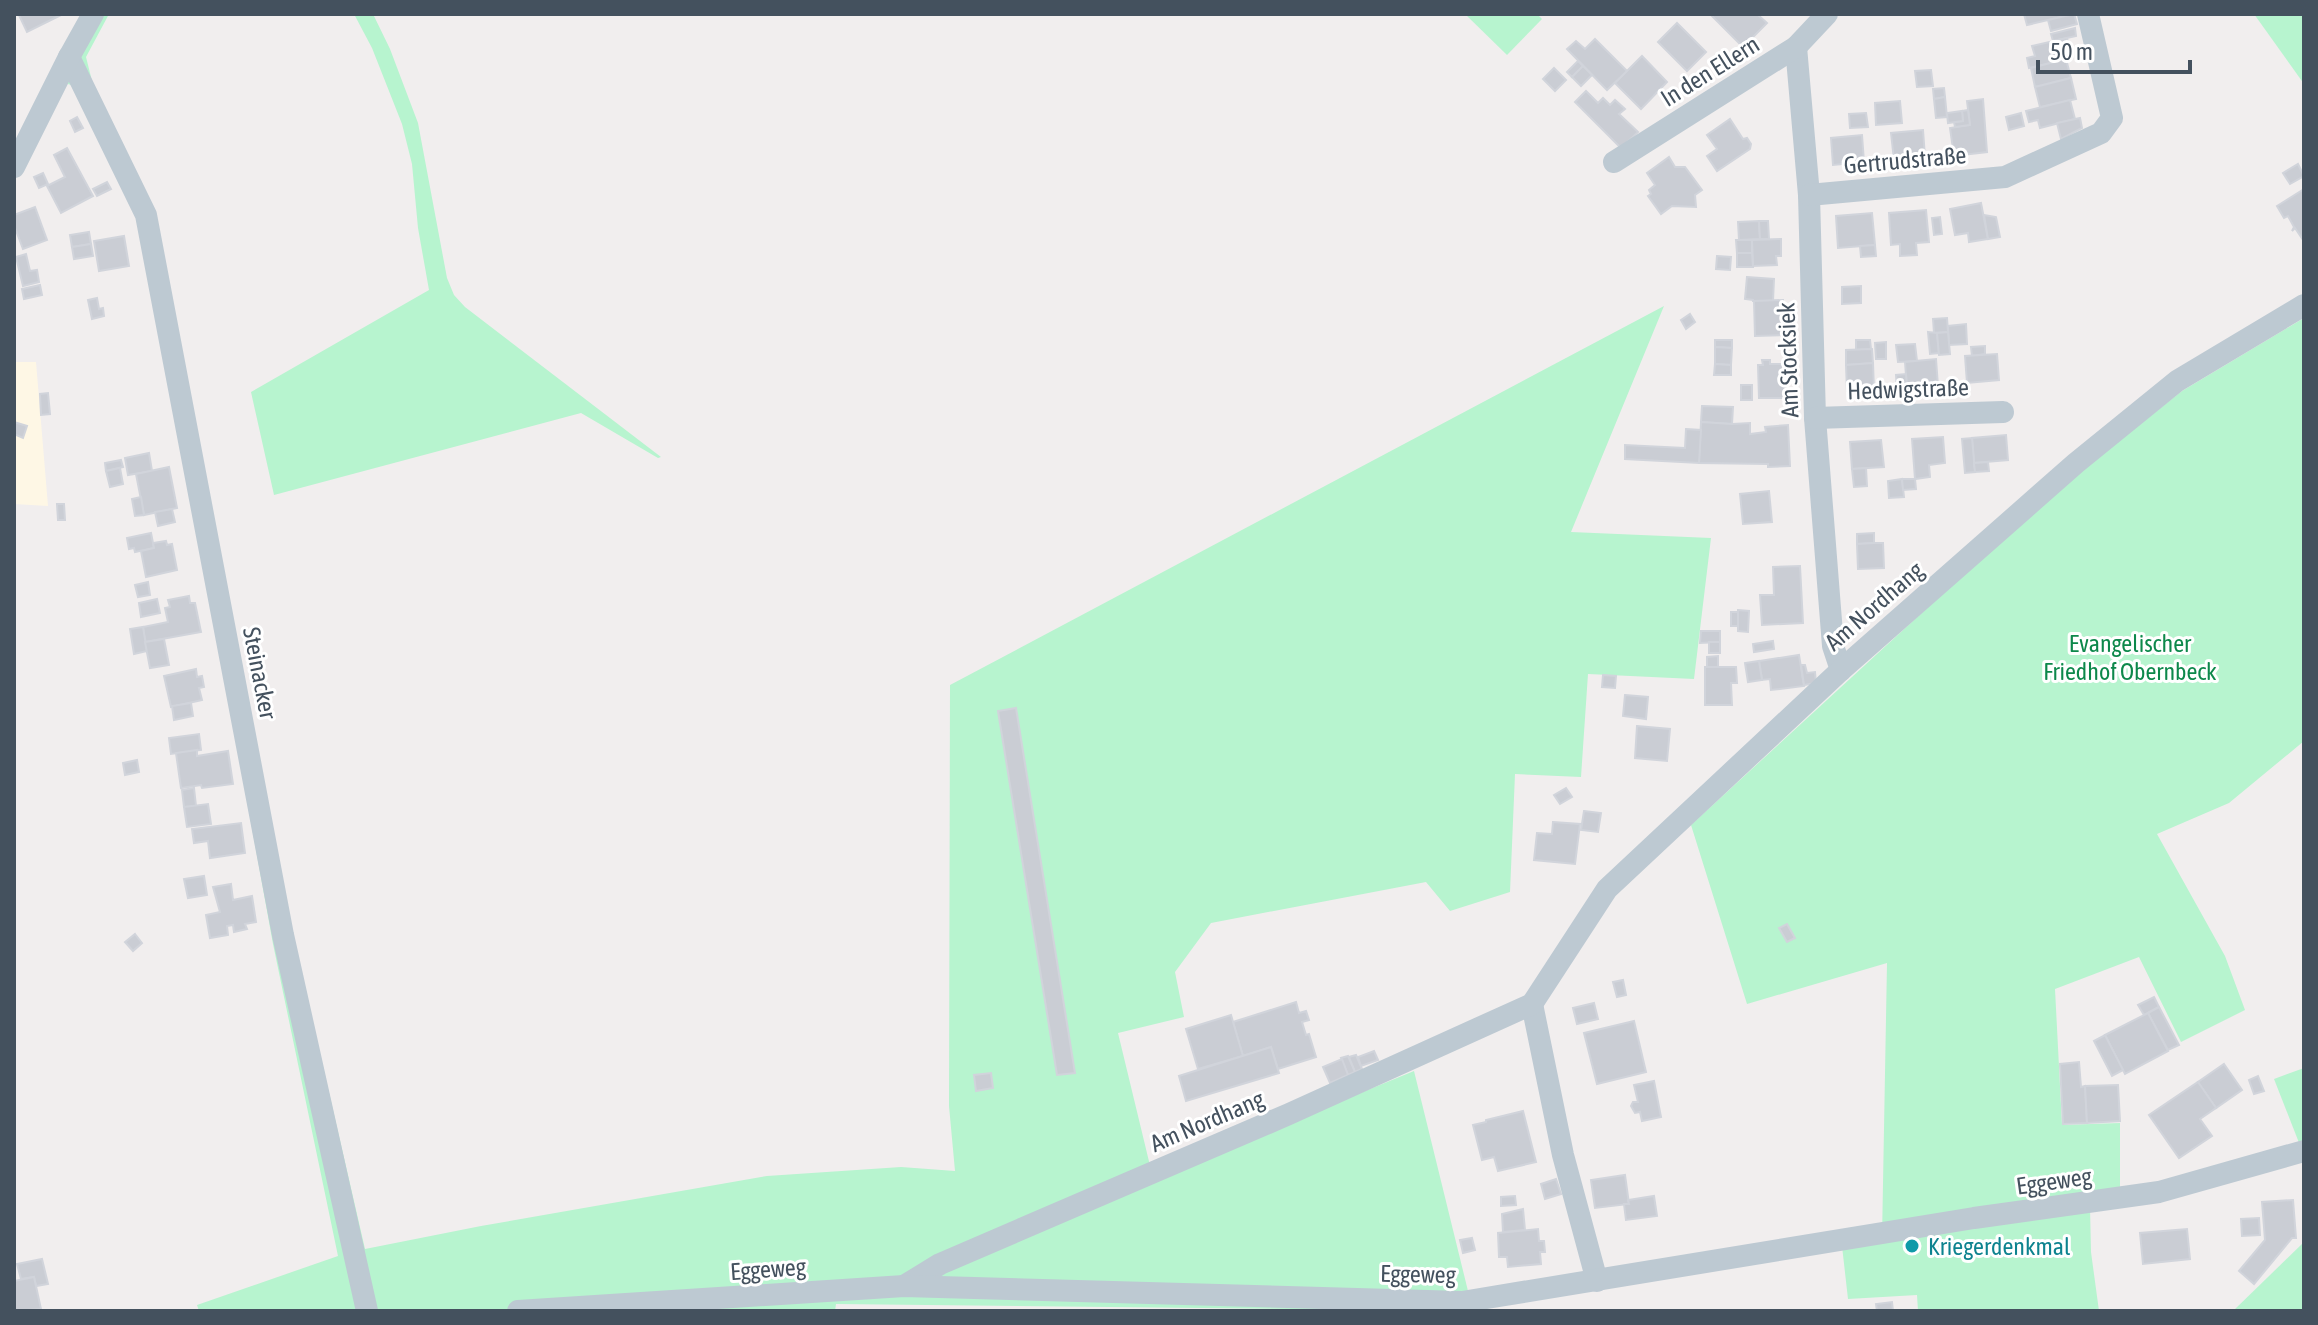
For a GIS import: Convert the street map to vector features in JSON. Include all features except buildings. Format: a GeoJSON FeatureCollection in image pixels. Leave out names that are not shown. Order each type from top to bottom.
{"type":"FeatureCollection","features":[{"type":"Feature","properties":{"kind":"street"},"geometry":{"type":"LineString","coordinates":[[14,167],[93,14]]}},
{"type":"Feature","properties":{"kind":"street","name":"In den Ellern"},"geometry":{"type":"LineString","coordinates":[[1614,162],[1796,47],[1827,14]]}},
{"type":"Feature","properties":{"kind":"street","name":"Gertrudstraße"},"geometry":{"type":"LineString","coordinates":[[1809,195],[2005,177],[2101,133],[2112,118],[2088,14]]}},
{"type":"Feature","properties":{"kind":"street","name":"Am Stocksiek"},"geometry":{"type":"LineString","coordinates":[[1796,47],[1809,195],[1815,418],[1833,646],[1841,670]]}},
{"type":"Feature","properties":{"kind":"street","name":"Steinacker"},"geometry":{"type":"LineString","coordinates":[[69,57],[146,215],[283,935],[367,1311]]}},
{"type":"Feature","properties":{"kind":"street","name":"Am Nordhang"},"geometry":{"type":"LineString","coordinates":[[904,1286],[940,1264],[1289,1114],[1532,1004],[1607,889],[1841,670],[2076,463],[2177,381],[2304,305]]}},
{"type":"Feature","properties":{"kind":"street","name":"Hedwigstraße"},"geometry":{"type":"LineString","coordinates":[[1815,418],[2003,412]]}},
{"type":"Feature","properties":{"kind":"street"},"geometry":{"type":"LineString","coordinates":[[1532,1004],[1563,1155],[1597,1281]]}},
{"type":"Feature","properties":{"kind":"street","name":"Eggeweg"},"geometry":{"type":"LineString","coordinates":[[518,1311],[904,1286],[1462,1302],[1974,1218],[2159,1192],[2304,1151]]}},
{"type":"Feature","properties":{"kind":"shaded area"},"geometry":{"type":"Polygon","coordinates":[[[14,362],[36,362],[48,506],[14,504],[14,362]]]}},
{"type":"Feature","properties":{"kind":"green space"},"geometry":{"type":"Polygon","coordinates":[[[103,14],[109,14],[86,57],[93,85],[151,204],[292,932],[365,1249],[767,1176],[901,1167],[955,1171],[949,1106],[950,685],[1664,306],[1571,532],[1711,538],[1694,679],[1588,674],[1581,777],[1515,774],[1510,892],[1450,911],[1426,882],[1211,923],[1175,972],[1184,1017],[1118,1033],[1153,1178],[1414,1071],[1468,1291],[1477,1311],[836,1304],[835,1311],[199,1311],[197,1305],[338,1256],[273,944],[141,214],[75,86],[64,83],[103,14]]]}},
{"type":"Feature","properties":{"kind":"green space"},"geometry":{"type":"Polygon","coordinates":[[[354,14],[373,14],[418,123],[447,278],[454,295],[465,307],[661,457],[581,413],[274,495],[251,392],[429,290],[418,228],[412,164],[402,124],[372,48],[354,14]]]}},
{"type":"Feature","properties":{"kind":"green space"},"geometry":{"type":"Polygon","coordinates":[[[1465,14],[1537,14],[1542,19],[1507,55],[1465,14]]]}},
{"type":"Feature","properties":{"kind":"green space"},"geometry":{"type":"Polygon","coordinates":[[[2254,14],[2304,14],[2304,84],[2254,14]]]}},
{"type":"Feature","properties":{"kind":"green space","name":"Evangelischer Friedhof Obernbeck"},"geometry":{"type":"Polygon","coordinates":[[[2304,318],[2304,741],[2229,803],[2157,834],[2225,956],[2245,1010],[2181,1042],[2139,957],[2055,989],[2062,1125],[2120,1123],[2120,1202],[2090,1207],[2091,1252],[2099,1311],[1918,1311],[1917,1295],[1848,1299],[1842,1246],[1882,1239],[1887,963],[1747,1004],[1691,825],[2049,496],[2182,391],[2304,318]]]}},
{"type":"Feature","properties":{"kind":"green space"},"geometry":{"type":"Polygon","coordinates":[[[2304,1068],[2304,1153],[2303,1153],[2274,1079],[2304,1068]]]}},
{"type":"Feature","properties":{"kind":"green space"},"geometry":{"type":"Polygon","coordinates":[[[2304,1242],[2304,1311],[2233,1311],[2304,1242]]]}},
{"type":"Feature","properties":{"kind":"place","name":"Kriegerdenkmal"},"geometry":{"type":"Point","coordinates":[1912,1246]}}]}
